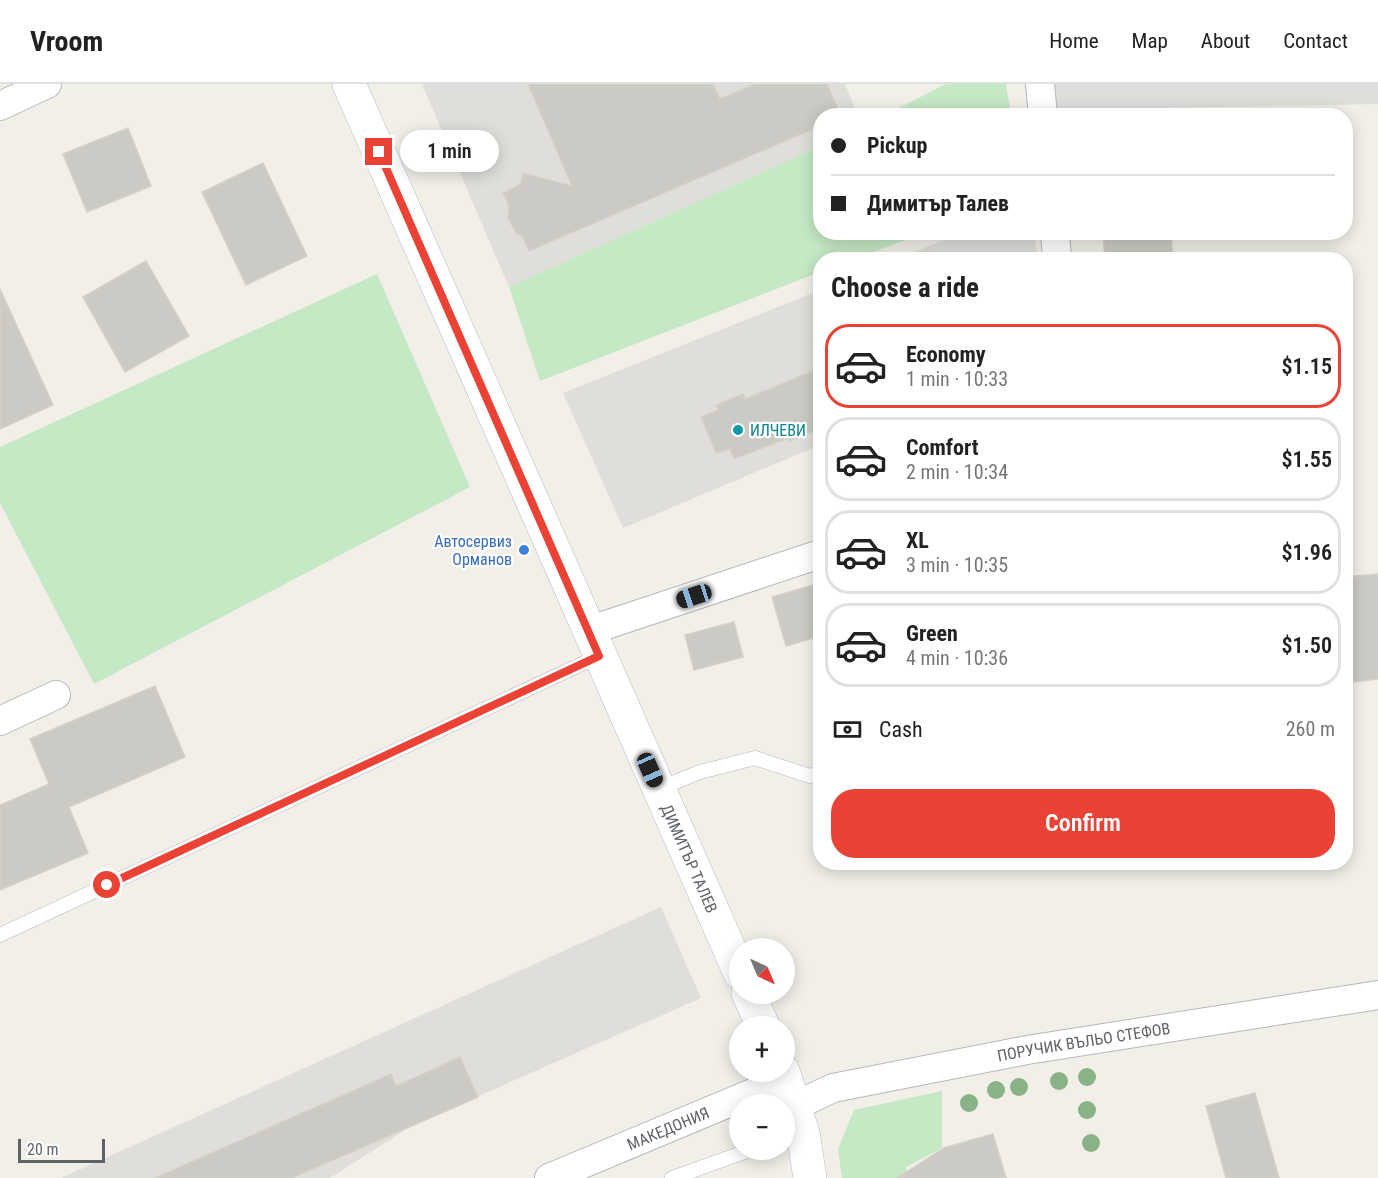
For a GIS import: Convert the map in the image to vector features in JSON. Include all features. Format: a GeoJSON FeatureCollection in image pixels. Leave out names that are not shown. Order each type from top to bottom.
{"type":"FeatureCollection","features":[{"type":"Feature","properties":{"kind":"street"},"geometry":{"type":"LineString","coordinates":[[0,106],[47,84]]}},
{"type":"Feature","properties":{"kind":"street","name":"ДИМИТЪР ТАЛЕВ"},"geometry":{"type":"LineString","coordinates":[[349,84],[729,948]]}},
{"type":"Feature","properties":{"kind":"street"},"geometry":{"type":"LineString","coordinates":[[1040,84],[1042,108]]}},
{"type":"Feature","properties":{"kind":"street"},"geometry":{"type":"LineString","coordinates":[[594,643],[813,557]]}},
{"type":"Feature","properties":{"kind":"street"},"geometry":{"type":"LineString","coordinates":[[0,721],[56,695]]}},
{"type":"Feature","properties":{"kind":"street","name":"ПОРУЧИК ВЪЛЬО СТЕФОВ"},"geometry":{"type":"LineString","coordinates":[[795,1104],[833,1088],[1027,1050],[1378,995]]}},
{"type":"Feature","properties":{"kind":"street"},"geometry":{"type":"LineString","coordinates":[[795,1117],[810,1178]]}},
{"type":"Feature","properties":{"kind":"street","name":"МАКЕДОНИЯ"},"geometry":{"type":"LineString","coordinates":[[549,1178],[729,1124]]}},
{"type":"Feature","properties":{"kind":"lane"},"geometry":{"type":"LineString","coordinates":[[0,935],[594,643]]}},
{"type":"Feature","properties":{"kind":"lane"},"geometry":{"type":"LineString","coordinates":[[658,789],[700,772],[754,758],[813,775]]}},
{"type":"Feature","properties":{"kind":"lane"},"geometry":{"type":"LineString","coordinates":[[672,1178],[729,1158]]}},
{"type":"Feature","properties":{"kind":"shaded area"},"geometry":{"type":"Polygon","coordinates":[[[422,84],[845,84],[855,108],[813,108],[813,149],[509,287],[422,84]]]}},
{"type":"Feature","properties":{"kind":"shaded area"},"geometry":{"type":"Polygon","coordinates":[[[1052,84],[1378,84],[1378,104],[1056,108],[1052,84]]]}},
{"type":"Feature","properties":{"kind":"shaded area"},"geometry":{"type":"Polygon","coordinates":[[[944,240],[1035,240],[1037,252],[914,252],[944,240]]]}},
{"type":"Feature","properties":{"kind":"shaded area"},"geometry":{"type":"Polygon","coordinates":[[[813,293],[813,448],[623,528],[563,393],[813,293]]]}},
{"type":"Feature","properties":{"kind":"shaded area"},"geometry":{"type":"Polygon","coordinates":[[[661,907],[701,998],[413,1125],[330,1178],[61,1178],[661,907]]]}},
{"type":"Feature","properties":{"kind":"green space"},"geometry":{"type":"Polygon","coordinates":[[[946,84],[1006,84],[1010,108],[899,108],[946,84]]]}},
{"type":"Feature","properties":{"kind":"green space"},"geometry":{"type":"Polygon","coordinates":[[[813,149],[813,240],[905,240],[873,252],[813,252],[813,275],[540,381],[509,287],[813,149]]]}},
{"type":"Feature","properties":{"kind":"green space"},"geometry":{"type":"Polygon","coordinates":[[[377,274],[470,487],[94,684],[0,503],[0,447],[377,274]]]}},
{"type":"Feature","properties":{"kind":"green space"},"geometry":{"type":"Polygon","coordinates":[[[942,1091],[942,1148],[906,1167],[908,1178],[842,1178],[838,1149],[854,1110],[942,1091]]]}},
{"type":"Feature","properties":{"kind":"building"},"geometry":{"type":"Polygon","coordinates":[[[528,84],[713,84],[720,99],[755,84],[827,84],[838,108],[813,108],[813,129],[529,251],[523,237],[516,233],[508,218],[509,206],[503,193],[521,184],[523,173],[572,186],[528,84]]]}},
{"type":"Feature","properties":{"kind":"building"},"geometry":{"type":"Polygon","coordinates":[[[128,128],[151,186],[87,212],[63,154],[128,128]]]}},
{"type":"Feature","properties":{"kind":"building"},"geometry":{"type":"Polygon","coordinates":[[[263,163],[307,256],[246,285],[202,192],[263,163]]]}},
{"type":"Feature","properties":{"kind":"building"},"geometry":{"type":"Polygon","coordinates":[[[1104,240],[1172,240],[1172,252],[1104,252],[1104,240]]]}},
{"type":"Feature","properties":{"kind":"building"},"geometry":{"type":"Polygon","coordinates":[[[146,261],[189,336],[125,372],[83,297],[146,261]]]}},
{"type":"Feature","properties":{"kind":"building"},"geometry":{"type":"Polygon","coordinates":[[[0,289],[53,405],[0,429],[0,289]]]}},
{"type":"Feature","properties":{"kind":"building"},"geometry":{"type":"Polygon","coordinates":[[[813,371],[813,431],[734,459],[730,449],[716,453],[701,417],[718,410],[716,405],[743,394],[745,399],[813,371]]]}},
{"type":"Feature","properties":{"kind":"building"},"geometry":{"type":"Polygon","coordinates":[[[1378,574],[1378,679],[1353,682],[1353,576],[1378,574]]]}},
{"type":"Feature","properties":{"kind":"building"},"geometry":{"type":"Polygon","coordinates":[[[813,585],[813,638],[786,646],[772,597],[813,585]]]}},
{"type":"Feature","properties":{"kind":"building"},"geometry":{"type":"Polygon","coordinates":[[[734,622],[743,657],[694,670],[685,635],[734,622]]]}},
{"type":"Feature","properties":{"kind":"building"},"geometry":{"type":"Polygon","coordinates":[[[155,686],[185,757],[69,807],[88,853],[0,890],[0,805],[49,784],[30,739],[155,686]]]}},
{"type":"Feature","properties":{"kind":"building"},"geometry":{"type":"Polygon","coordinates":[[[460,1057],[478,1097],[292,1178],[155,1178],[391,1074],[396,1086],[460,1057]]]}},
{"type":"Feature","properties":{"kind":"building"},"geometry":{"type":"Polygon","coordinates":[[[1255,1093],[1279,1178],[1226,1178],[1206,1106],[1255,1093]]]}},
{"type":"Feature","properties":{"kind":"building"},"geometry":{"type":"Polygon","coordinates":[[[993,1134],[1006,1178],[897,1178],[944,1148],[993,1134]]]}},
{"type":"Feature","properties":{"kind":"place","name":"ИЛЧЕВИ"},"geometry":{"type":"Point","coordinates":[738,430]}},
{"type":"Feature","properties":{"kind":"place","name":"Автосервиз Орманов"},"geometry":{"type":"Point","coordinates":[524,550]}},
{"type":"Feature","properties":{"kind":"route"},"geometry":{"type":"LineString","coordinates":[[107,885],[599,656],[379,152]]}}]}
